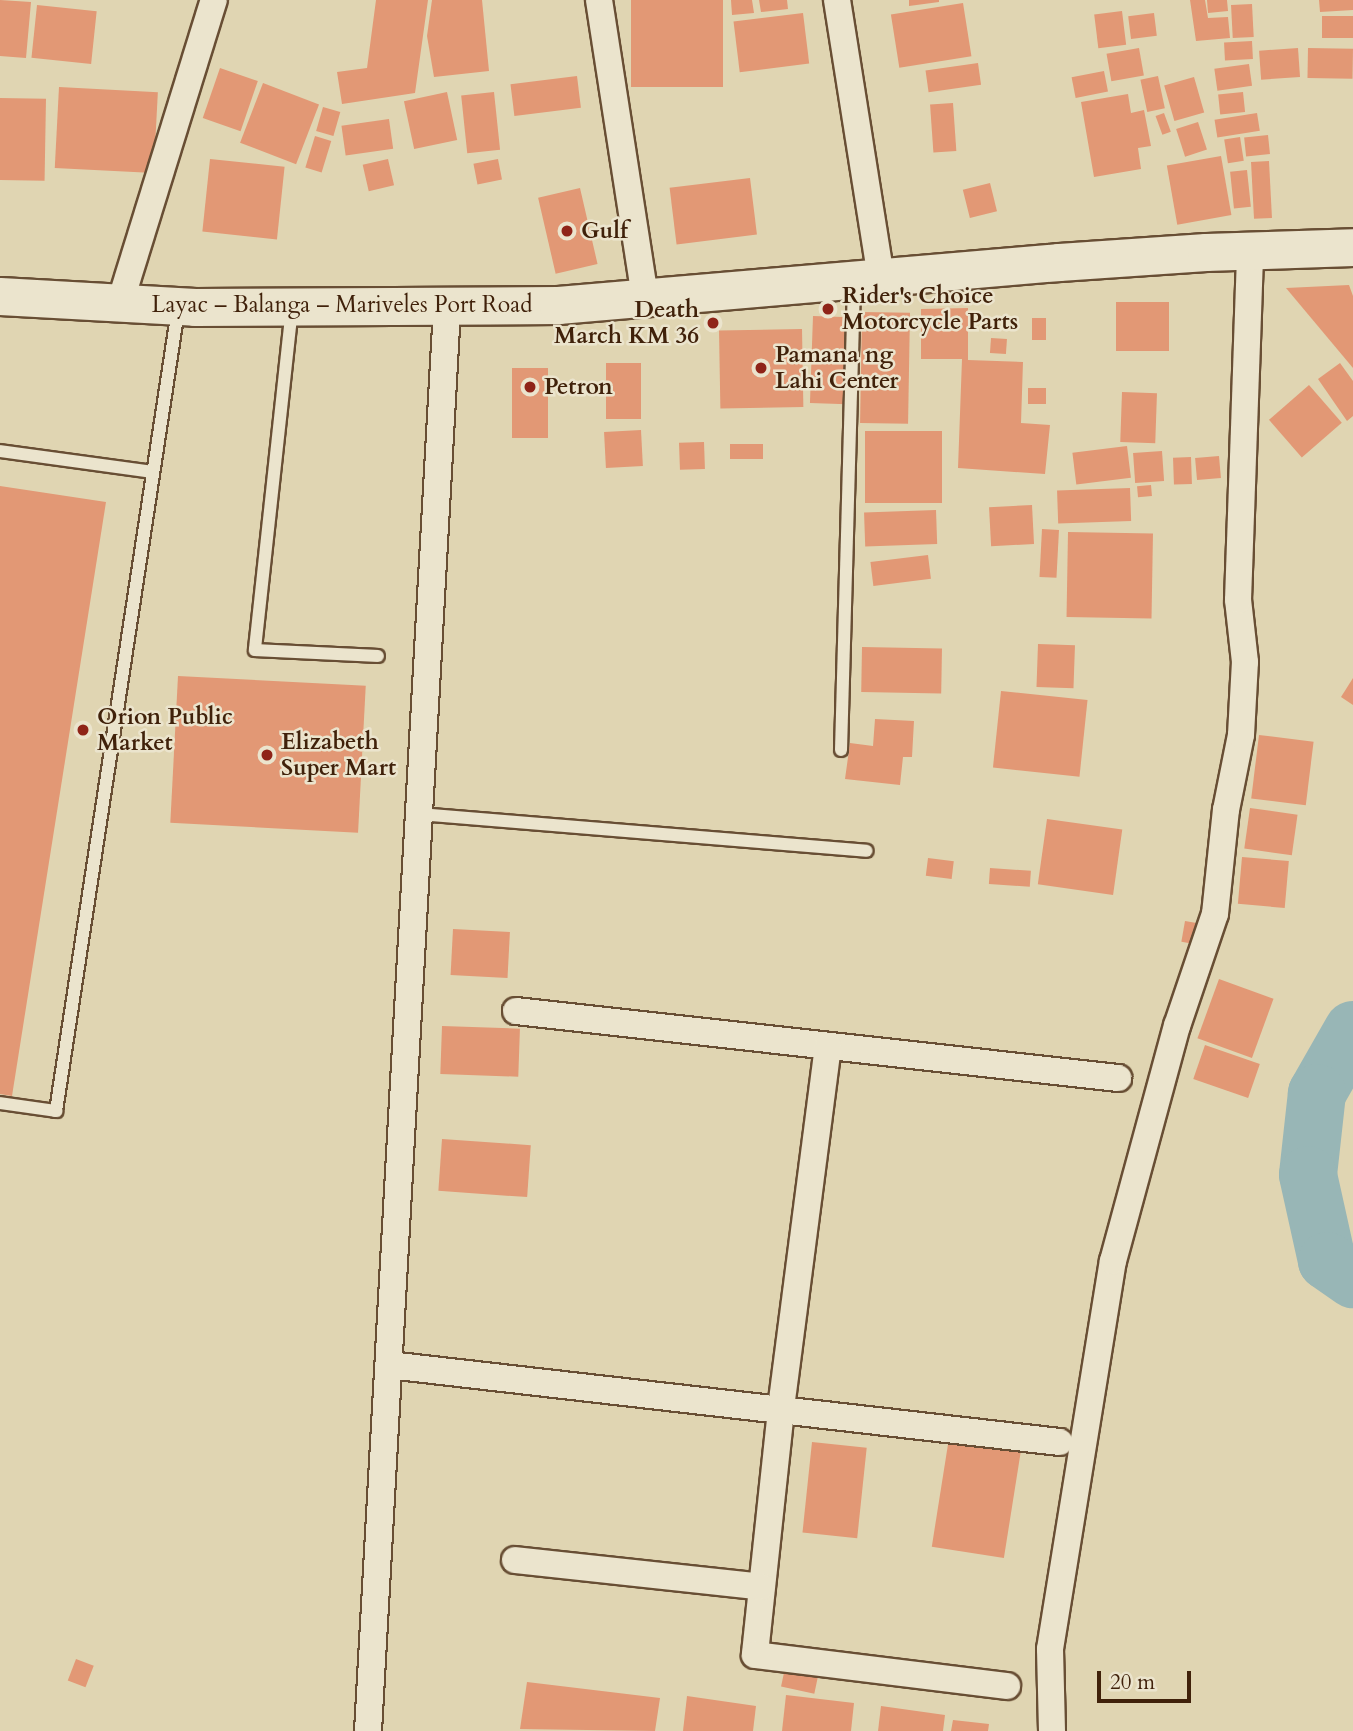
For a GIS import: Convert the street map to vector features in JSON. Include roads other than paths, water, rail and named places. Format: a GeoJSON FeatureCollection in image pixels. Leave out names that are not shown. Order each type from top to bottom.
{"type":"FeatureCollection","features":[{"type":"Feature","properties":{"kind":"main road","name":"Layac – Balanga – Mariveles Port Road"},"geometry":{"type":"LineString","coordinates":[[0,296],[178,306],[292,308],[558,305],[867,278],[1250,250],[1353,247]]}},
{"type":"Feature","properties":{"kind":"street"},"geometry":{"type":"LineString","coordinates":[[120,303],[214,0]]}},
{"type":"Feature","properties":{"kind":"street"},"geometry":{"type":"LineString","coordinates":[[599,0],[645,298]]}},
{"type":"Feature","properties":{"kind":"street"},"geometry":{"type":"LineString","coordinates":[[837,0],[867,278]]}},
{"type":"Feature","properties":{"kind":"street"},"geometry":{"type":"LineString","coordinates":[[1052,1731],[1050,1649],[1113,1261],[1177,1026],[1214,914],[1226,810],[1241,735],[1245,662],[1238,600],[1250,250]]}},
{"type":"Feature","properties":{"kind":"street"},"geometry":{"type":"LineString","coordinates":[[368,1731],[447,307]]}},
{"type":"Feature","properties":{"kind":"street"},"geometry":{"type":"LineString","coordinates":[[516,1011],[1118,1078]]}},
{"type":"Feature","properties":{"kind":"street"},"geometry":{"type":"LineString","coordinates":[[828,1046],[781,1410],[755,1655],[1007,1686]]}},
{"type":"Feature","properties":{"kind":"street"},"geometry":{"type":"LineString","coordinates":[[388,1365],[1060,1442]]}},
{"type":"Feature","properties":{"kind":"street"},"geometry":{"type":"LineString","coordinates":[[515,1560],[762,1587]]}},
{"type":"Feature","properties":{"kind":"lane"},"geometry":{"type":"LineString","coordinates":[[841,750],[867,278]]}},
{"type":"Feature","properties":{"kind":"lane"},"geometry":{"type":"LineString","coordinates":[[0,1103],[56,1111],[178,306]]}},
{"type":"Feature","properties":{"kind":"lane"},"geometry":{"type":"LineString","coordinates":[[292,308],[255,650],[378,656]]}},
{"type":"Feature","properties":{"kind":"lane"},"geometry":{"type":"LineString","coordinates":[[0,451],[153,472]]}},
{"type":"Feature","properties":{"kind":"lane"},"geometry":{"type":"LineString","coordinates":[[419,814],[866,851]]}},
{"type":"Feature","properties":{"kind":"waterway"},"geometry":{"type":"LineString","coordinates":[[1353,1030],[1317,1093],[1308,1175],[1327,1261],[1353,1279]]}},
{"type":"Feature","properties":{"kind":"place","name":"Gulf"},"geometry":{"type":"Point","coordinates":[567,231]}},
{"type":"Feature","properties":{"kind":"place","name":"Rider's Choice Motorcycle Parts"},"geometry":{"type":"Point","coordinates":[828,309]}},
{"type":"Feature","properties":{"kind":"place","name":"Death March KM 36"},"geometry":{"type":"Point","coordinates":[713,323]}},
{"type":"Feature","properties":{"kind":"place","name":"Pamana ng Lahi Center"},"geometry":{"type":"Point","coordinates":[761,368]}},
{"type":"Feature","properties":{"kind":"place","name":"Petron"},"geometry":{"type":"Point","coordinates":[530,387]}},
{"type":"Feature","properties":{"kind":"place","name":"Orion Public Market"},"geometry":{"type":"Point","coordinates":[83,730]}},
{"type":"Feature","properties":{"kind":"place","name":"Elizabeth Super Mart"},"geometry":{"type":"Point","coordinates":[267,755]}}]}
